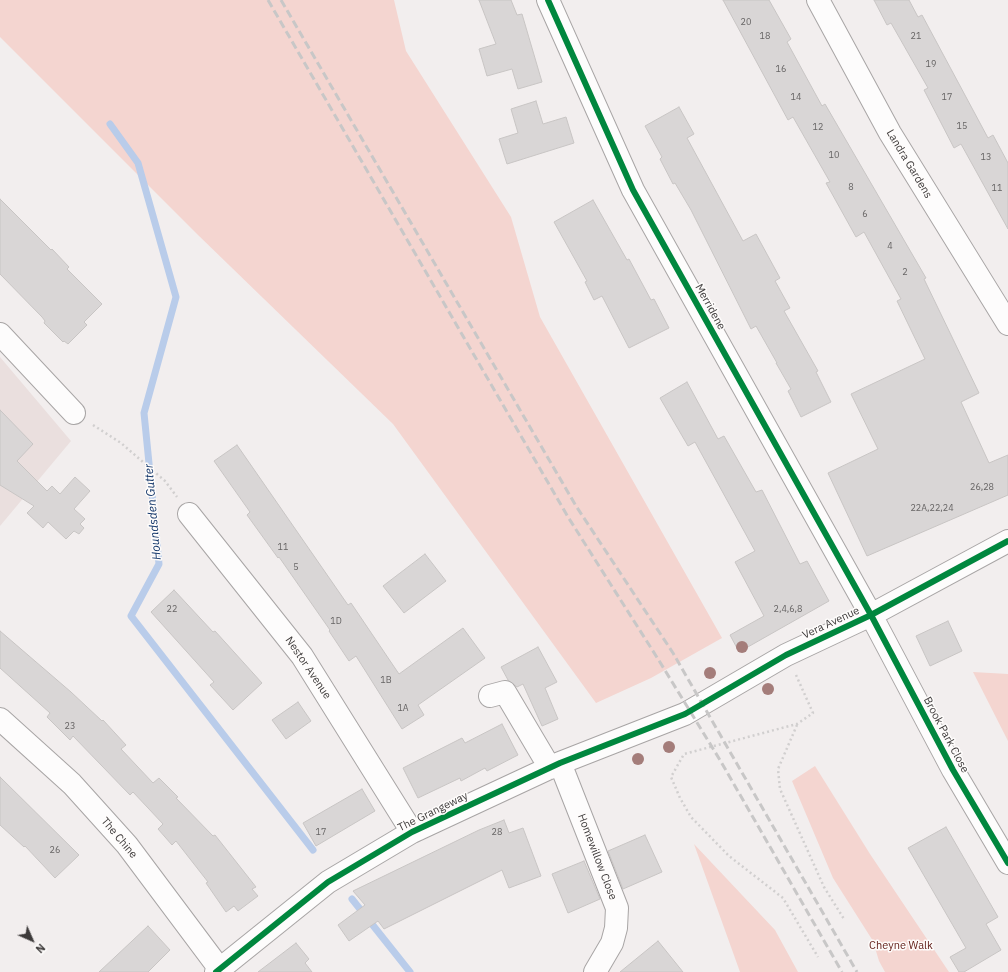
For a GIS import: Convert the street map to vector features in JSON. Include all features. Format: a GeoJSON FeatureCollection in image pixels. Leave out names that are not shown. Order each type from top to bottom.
{"type":"FeatureCollection","features":[{"type":"Feature","properties":{"kind":"street","name":"Merridene"},"geometry":{"type":"LineString","coordinates":[[548,0],[633,190],[871,615]]}},
{"type":"Feature","properties":{"kind":"street","name":"Landra Gardens"},"geometry":{"type":"LineString","coordinates":[[818,0],[890,133],[1008,324]]}},
{"type":"Feature","properties":{"kind":"street"},"geometry":{"type":"LineString","coordinates":[[0,334],[74,413]]}},
{"type":"Feature","properties":{"kind":"street","name":"Nestor Avenue"},"geometry":{"type":"LineString","coordinates":[[189,514],[302,656],[412,832]]}},
{"type":"Feature","properties":{"kind":"street","name":"Vera Avenue"},"geometry":{"type":"LineString","coordinates":[[685,714],[786,655],[871,615],[1008,542]]}},
{"type":"Feature","properties":{"kind":"street","name":"Brook Park Close"},"geometry":{"type":"LineString","coordinates":[[871,615],[953,770],[1008,863]]}},
{"type":"Feature","properties":{"kind":"street","name":"Homewillow Close"},"geometry":{"type":"LineString","coordinates":[[490,696],[505,692],[555,766],[616,908],[616,928],[612,943],[595,972]]}},
{"type":"Feature","properties":{"kind":"street","name":"The Grangeway"},"geometry":{"type":"LineString","coordinates":[[219,971],[328,882],[412,832],[555,766],[685,714]]}},
{"type":"Feature","properties":{"kind":"street","name":"The Chine"},"geometry":{"type":"LineString","coordinates":[[0,719],[72,784],[127,845],[219,971]]}},
{"type":"Feature","properties":{"kind":"path"},"geometry":{"type":"LineString","coordinates":[[74,413],[121,443],[165,481]]}},
{"type":"Feature","properties":{"kind":"path"},"geometry":{"type":"LineString","coordinates":[[786,655],[807,696],[813,712],[798,724],[684,754],[671,777],[680,798],[691,817],[729,856],[783,898],[818,957]]}},
{"type":"Feature","properties":{"kind":"path"},"geometry":{"type":"LineString","coordinates":[[798,724],[778,769],[780,789],[824,887],[844,919]]}},
{"type":"Feature","properties":{"kind":"shaded area"},"geometry":{"type":"Polygon","coordinates":[[[0,357],[71,441],[0,526],[0,357]]]}},
{"type":"Feature","properties":{"kind":"green space"},"geometry":{"type":"Polygon","coordinates":[[[0,0],[394,0],[406,51],[511,217],[540,317],[722,638],[651,678],[596,703],[393,424],[198,235],[0,37],[0,0]]]}},
{"type":"Feature","properties":{"kind":"green space"},"geometry":{"type":"Polygon","coordinates":[[[973,672],[1008,674],[1008,741],[973,672]]]}},
{"type":"Feature","properties":{"kind":"green space","name":"Cheyne Walk"},"geometry":{"type":"Polygon","coordinates":[[[815,766],[870,854],[949,972],[885,972],[879,961],[873,941],[833,878],[792,781],[815,766]]]}},
{"type":"Feature","properties":{"kind":"green space"},"geometry":{"type":"Polygon","coordinates":[[[694,844],[775,930],[798,972],[740,972],[694,844]]]}},
{"type":"Feature","properties":{"kind":"building"},"geometry":{"type":"Polygon","coordinates":[[[479,0],[511,0],[517,15],[522,14],[542,82],[518,89],[512,69],[487,76],[479,49],[496,44],[479,0]]]}},
{"type":"Feature","properties":{"kind":"building"},"geometry":{"type":"Polygon","coordinates":[[[723,0],[769,0],[791,39],[787,42],[822,106],[825,104],[926,278],[924,279],[979,393],[961,402],[989,463],[1008,455],[1008,495],[867,556],[828,473],[878,449],[851,394],[925,359],[897,301],[901,299],[864,232],[856,237],[826,183],[830,182],[793,117],[788,120],[723,0]]]}},
{"type":"Feature","properties":{"kind":"building"},"geometry":{"type":"Polygon","coordinates":[[[874,0],[909,0],[918,17],[922,15],[988,138],[993,135],[1008,163],[1008,229],[961,144],[954,148],[924,90],[928,88],[891,23],[887,25],[874,0]]]}},
{"type":"Feature","properties":{"kind":"building"},"geometry":{"type":"Polygon","coordinates":[[[536,101],[543,124],[566,117],[574,143],[507,164],[499,139],[518,133],[511,109],[536,101]]]}},
{"type":"Feature","properties":{"kind":"building"},"geometry":{"type":"Polygon","coordinates":[[[679,107],[694,134],[687,138],[743,241],[756,234],[780,278],[775,281],[790,308],[784,311],[818,371],[816,372],[831,402],[801,417],[788,391],[791,389],[756,326],[751,329],[691,210],[675,183],[673,184],[660,159],[662,157],[645,126],[679,107]]]}},
{"type":"Feature","properties":{"kind":"building"},"geometry":{"type":"Polygon","coordinates":[[[0,199],[51,250],[52,249],[69,267],[67,269],[102,304],[84,322],[87,325],[68,344],[64,341],[63,342],[44,323],[45,321],[42,317],[0,274],[0,199]]]}},
{"type":"Feature","properties":{"kind":"building"},"geometry":{"type":"Polygon","coordinates":[[[593,200],[627,260],[629,259],[651,300],[654,299],[669,328],[629,348],[602,296],[594,300],[585,282],[587,281],[554,222],[593,200]]]}},
{"type":"Feature","properties":{"kind":"building"},"geometry":{"type":"Polygon","coordinates":[[[687,382],[718,439],[724,436],[756,492],[762,490],[800,564],[807,561],[829,601],[739,652],[730,635],[764,616],[735,562],[755,551],[695,442],[688,446],[660,398],[687,382]]]}},
{"type":"Feature","properties":{"kind":"building"},"geometry":{"type":"Polygon","coordinates":[[[0,410],[33,444],[17,461],[47,491],[52,486],[60,494],[75,477],[90,491],[74,509],[85,519],[80,524],[84,528],[79,534],[74,531],[66,539],[48,522],[43,528],[27,513],[34,506],[0,485],[0,410]]]}},
{"type":"Feature","properties":{"kind":"building"},"geometry":{"type":"Polygon","coordinates":[[[237,445],[348,605],[351,603],[399,674],[463,628],[485,658],[418,705],[424,715],[402,729],[356,656],[349,661],[329,631],[330,630],[279,557],[278,558],[247,515],[250,512],[214,461],[237,445]]]}},
{"type":"Feature","properties":{"kind":"building"},"geometry":{"type":"Polygon","coordinates":[[[425,554],[446,581],[404,613],[383,586],[425,554]]]}},
{"type":"Feature","properties":{"kind":"building"},"geometry":{"type":"Polygon","coordinates":[[[174,590],[213,632],[215,631],[262,683],[233,710],[210,685],[214,682],[151,612],[174,590]]]}},
{"type":"Feature","properties":{"kind":"building"},"geometry":{"type":"Polygon","coordinates":[[[948,621],[962,651],[930,666],[916,636],[948,621]]]}},
{"type":"Feature","properties":{"kind":"building"},"geometry":{"type":"Polygon","coordinates":[[[0,631],[71,692],[102,721],[103,720],[126,745],[121,749],[153,783],[159,778],[213,836],[215,835],[256,887],[252,889],[258,896],[238,911],[234,906],[226,912],[206,883],[208,882],[176,841],[172,845],[158,829],[163,824],[133,792],[130,795],[73,736],[70,740],[47,717],[50,713],[0,668],[0,631]]]}},
{"type":"Feature","properties":{"kind":"building"},"geometry":{"type":"Polygon","coordinates":[[[538,647],[557,682],[545,688],[558,719],[542,726],[523,684],[517,687],[508,680],[501,667],[538,647]]]}},
{"type":"Feature","properties":{"kind":"building"},"geometry":{"type":"Polygon","coordinates":[[[298,702],[311,721],[286,739],[272,720],[298,702]]]}},
{"type":"Feature","properties":{"kind":"building"},"geometry":{"type":"Polygon","coordinates":[[[502,724],[518,755],[487,771],[485,768],[461,781],[460,778],[418,798],[403,768],[462,738],[465,743],[502,724]]]}},
{"type":"Feature","properties":{"kind":"building"},"geometry":{"type":"Polygon","coordinates":[[[0,777],[79,855],[55,878],[25,846],[24,847],[0,825],[0,777]]]}},
{"type":"Feature","properties":{"kind":"building"},"geometry":{"type":"Polygon","coordinates":[[[362,789],[375,811],[316,846],[303,823],[362,789]]]}},
{"type":"Feature","properties":{"kind":"building"},"geometry":{"type":"Polygon","coordinates":[[[504,820],[509,833],[523,828],[541,876],[509,888],[502,870],[384,929],[378,921],[349,941],[338,925],[365,905],[353,891],[479,830],[504,820]]]}},
{"type":"Feature","properties":{"kind":"building"},"geometry":{"type":"Polygon","coordinates":[[[946,827],[998,917],[986,924],[1001,950],[964,972],[959,972],[950,957],[966,948],[908,848],[946,827]]]}},
{"type":"Feature","properties":{"kind":"building"},"geometry":{"type":"Polygon","coordinates":[[[645,835],[662,872],[623,889],[608,851],[645,835]]]}},
{"type":"Feature","properties":{"kind":"building"},"geometry":{"type":"Polygon","coordinates":[[[584,861],[600,899],[568,913],[552,874],[584,861]]]}},
{"type":"Feature","properties":{"kind":"building"},"geometry":{"type":"Polygon","coordinates":[[[148,926],[170,950],[148,972],[99,972],[148,926]]]}},
{"type":"Feature","properties":{"kind":"building"},"geometry":{"type":"Polygon","coordinates":[[[658,941],[683,972],[620,972],[658,941]]]}},
{"type":"Feature","properties":{"kind":"building"},"geometry":{"type":"Polygon","coordinates":[[[296,943],[309,959],[305,963],[312,972],[258,972],[296,943]]]}},
{"type":"Feature","properties":{"kind":"waterway","name":"Houndsden Gutter"},"geometry":{"type":"LineString","coordinates":[[110,124],[138,163],[176,297],[144,413],[159,564],[131,616],[313,850]]}},
{"type":"Feature","properties":{"kind":"waterway","name":"Houndsden Gutter"},"geometry":{"type":"LineString","coordinates":[[352,899],[410,972]]}},
{"type":"Feature","properties":{"kind":"railway"},"geometry":{"type":"LineString","coordinates":[[268,0],[568,517],[720,760],[842,972]]}},
{"type":"Feature","properties":{"kind":"railway"},"geometry":{"type":"LineString","coordinates":[[281,0],[576,506],[673,653],[857,972]]}},
{"type":"Feature","properties":{"kind":"cycle path"},"geometry":{"type":"LineString","coordinates":[[548,0],[633,190],[871,615],[953,770],[1008,863]]}},
{"type":"Feature","properties":{"kind":"cycle path"},"geometry":{"type":"LineString","coordinates":[[216,972],[328,882],[412,832],[560,763],[685,714],[786,655],[871,615],[1008,541]]}}]}
